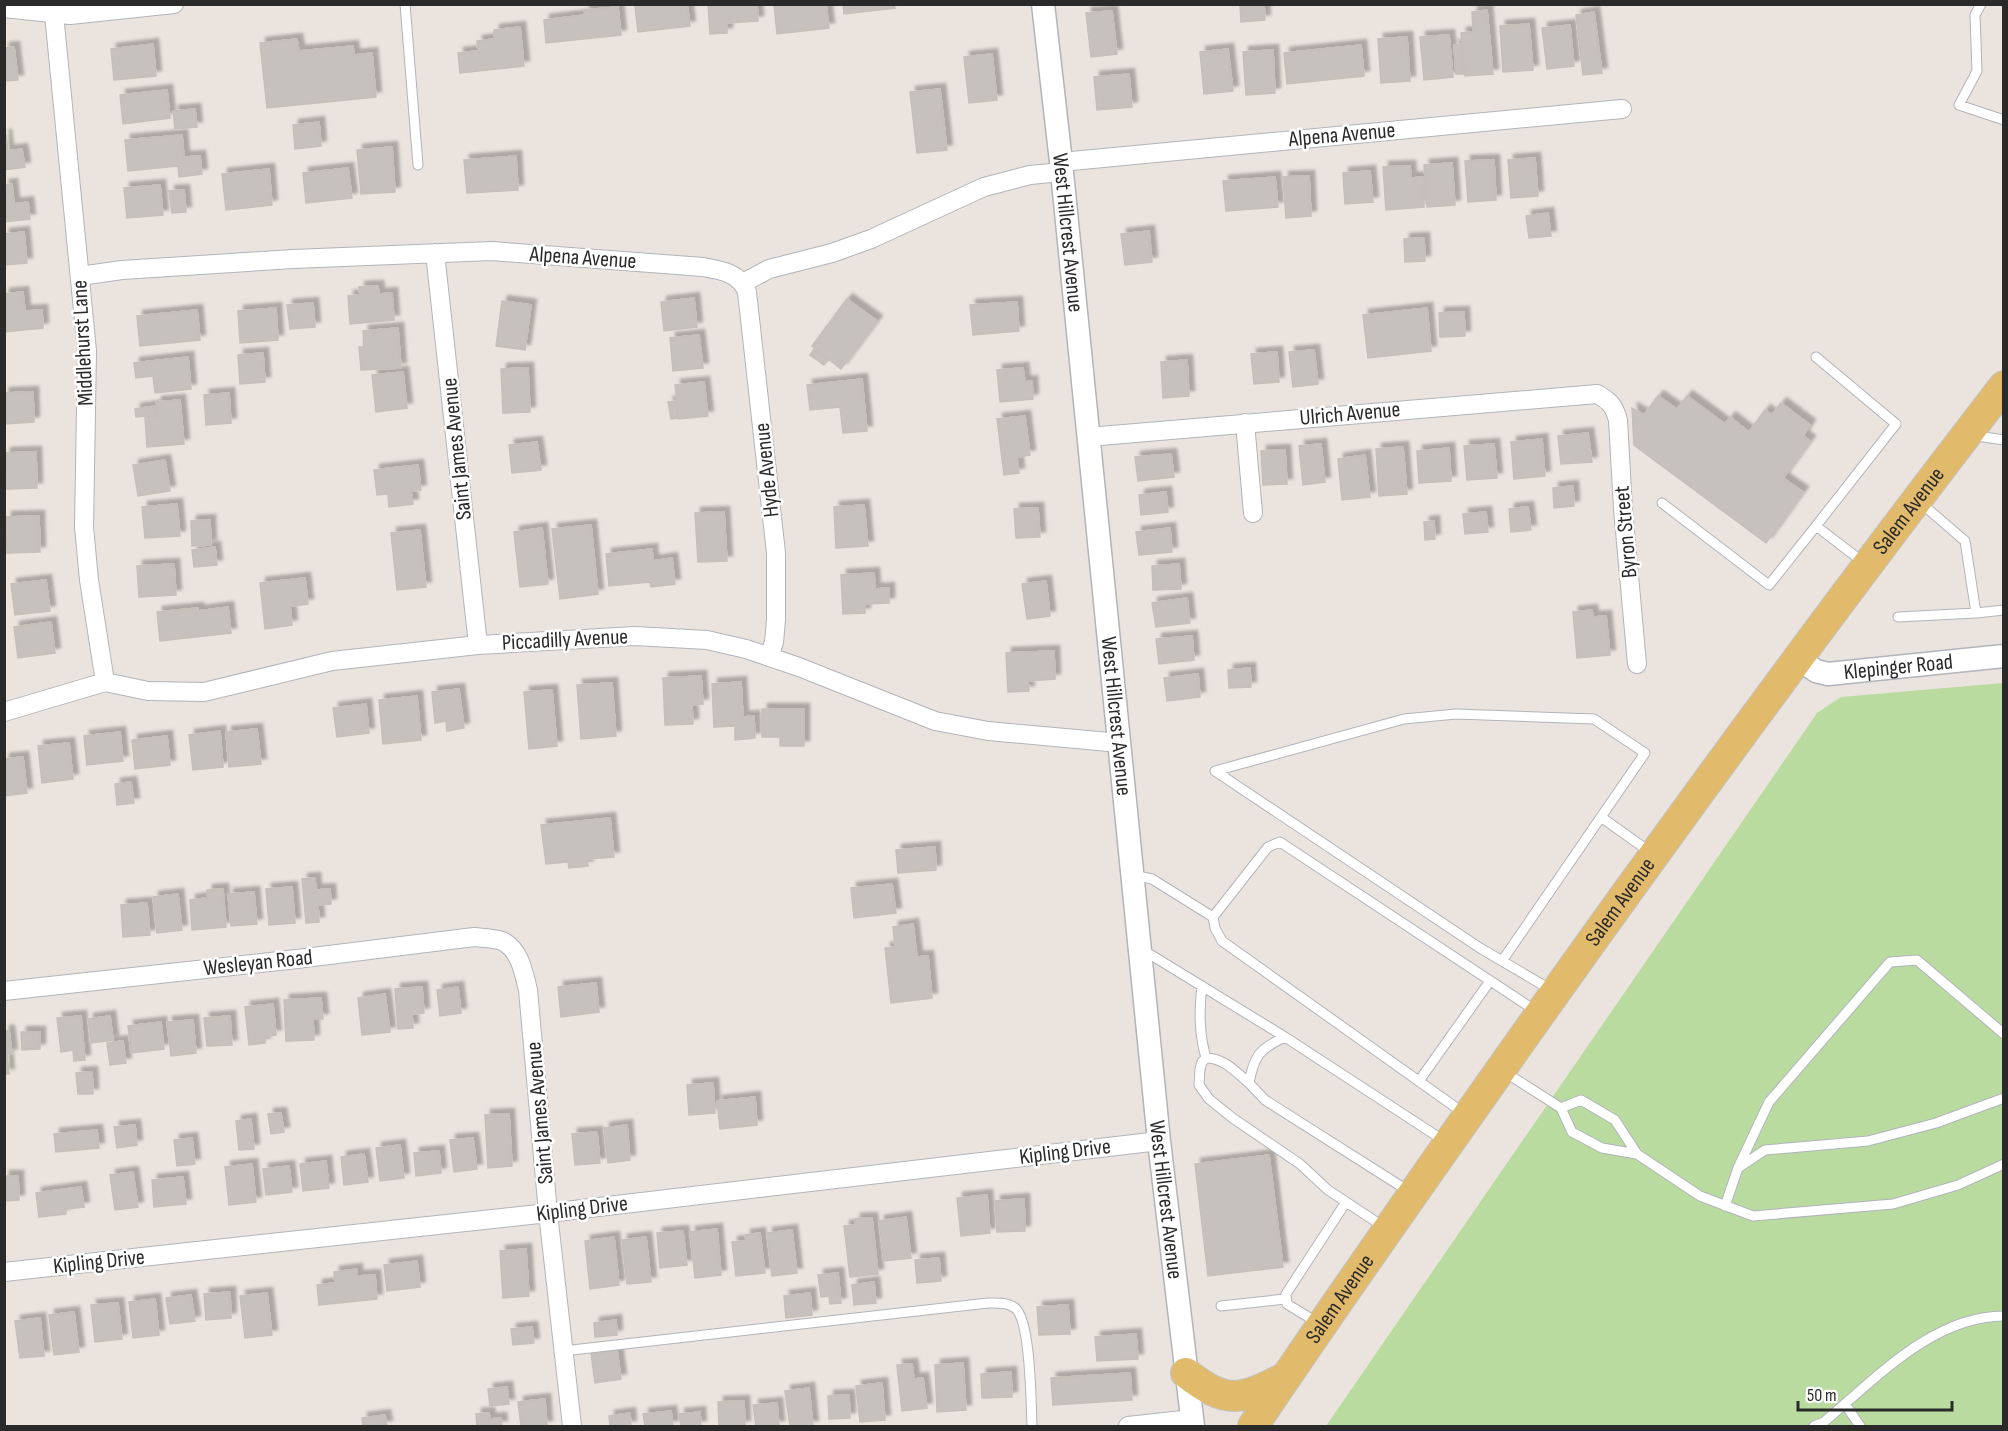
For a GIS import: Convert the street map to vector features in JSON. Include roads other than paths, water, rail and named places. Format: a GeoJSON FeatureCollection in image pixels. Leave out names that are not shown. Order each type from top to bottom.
{"type":"FeatureCollection","features":[{"type":"Feature","properties":{"kind":"main road","name":"Salem Avenue"},"geometry":{"type":"LineString","coordinates":[[1253,1426],[1387,1229],[1653,854],[1797,658],[2004,386]]}},
{"type":"Feature","properties":{"kind":"main road"},"geometry":{"type":"LineString","coordinates":[[1186,1373],[1206,1389],[1224,1395],[1241,1396],[1261,1390],[1286,1377]]}},
{"type":"Feature","properties":{"kind":"street"},"geometry":{"type":"LineString","coordinates":[[4,8],[54,9],[70,15],[174,4]]}},
{"type":"Feature","properties":{"kind":"street","name":"West Hillcrest Avenue"},"geometry":{"type":"LineString","coordinates":[[1043,4],[1159,1141],[1192,1423]]}},
{"type":"Feature","properties":{"kind":"street","name":"Middlehurst Lane"},"geometry":{"type":"LineString","coordinates":[[54,9],[87,351],[84,527],[89,580],[105,682]]}},
{"type":"Feature","properties":{"kind":"street","name":"Alpena Avenue"},"geometry":{"type":"LineString","coordinates":[[80,276],[122,270],[293,259],[492,251],[703,267],[724,271],[743,283],[769,269],[832,253],[871,239],[984,187],[1061,167],[1622,109]]}},
{"type":"Feature","properties":{"kind":"street","name":"Saint James Avenue"},"geometry":{"type":"LineString","coordinates":[[435,253],[478,645]]}},
{"type":"Feature","properties":{"kind":"street","name":"Hyde Avenue"},"geometry":{"type":"LineString","coordinates":[[743,283],[747,292],[776,553],[776,620],[770,657]]}},
{"type":"Feature","properties":{"kind":"street","name":"Ulrich Avenue"},"geometry":{"type":"LineString","coordinates":[[1088,436],[1588,394],[1597,394],[1610,402]]}},
{"type":"Feature","properties":{"kind":"street","name":"Byron Street"},"geometry":{"type":"LineString","coordinates":[[1610,402],[1618,420],[1623,509],[1637,664]]}},
{"type":"Feature","properties":{"kind":"street"},"geometry":{"type":"LineString","coordinates":[[1245,423],[1253,513]]}},
{"type":"Feature","properties":{"kind":"street","name":"Piccadilly Avenue"},"geometry":{"type":"LineString","coordinates":[[4,712],[105,682],[148,691],[204,692],[332,662],[478,645],[635,636],[707,640],[746,649],[934,721],[988,731],[1120,743]]}},
{"type":"Feature","properties":{"kind":"street","name":"Klepinger Road"},"geometry":{"type":"LineString","coordinates":[[1797,658],[1816,671],[1828,674],[2004,656]]}},
{"type":"Feature","properties":{"kind":"street","name":"Wesleyan Road"},"geometry":{"type":"LineString","coordinates":[[4,991],[474,937],[502,941],[509,946]]}},
{"type":"Feature","properties":{"kind":"street","name":"Saint James Avenue"},"geometry":{"type":"LineString","coordinates":[[509,946],[522,966],[528,990],[548,1213],[572,1426]]}},
{"type":"Feature","properties":{"kind":"street","name":"Kipling Drive"},"geometry":{"type":"LineString","coordinates":[[4,1272],[548,1213],[1159,1141]]}},
{"type":"Feature","properties":{"kind":"street"},"geometry":{"type":"LineString","coordinates":[[1128,1426],[1192,1423]]}},
{"type":"Feature","properties":{"kind":"lane"},"geometry":{"type":"LineString","coordinates":[[405,4],[418,165]]}},
{"type":"Feature","properties":{"kind":"lane"},"geometry":{"type":"LineString","coordinates":[[1981,4],[1975,15],[1977,71],[1959,105],[2004,120]]}},
{"type":"Feature","properties":{"kind":"lane"},"geometry":{"type":"LineString","coordinates":[[1662,503],[1769,585],[1896,424],[1816,357]]}},
{"type":"Feature","properties":{"kind":"lane"},"geometry":{"type":"LineString","coordinates":[[1966,435],[2004,440]]}},
{"type":"Feature","properties":{"kind":"lane"},"geometry":{"type":"LineString","coordinates":[[1917,500],[1965,541],[1976,613]]}},
{"type":"Feature","properties":{"kind":"lane"},"geometry":{"type":"LineString","coordinates":[[1816,526],[1868,565]]}},
{"type":"Feature","properties":{"kind":"lane"},"geometry":{"type":"LineString","coordinates":[[1898,618],[2004,610]]}},
{"type":"Feature","properties":{"kind":"lane"},"geometry":{"type":"LineString","coordinates":[[1502,961],[1645,753],[1594,719],[1456,714],[1404,719],[1215,771],[1502,961],[1548,1003]]}},
{"type":"Feature","properties":{"kind":"lane"},"geometry":{"type":"LineString","coordinates":[[1601,817],[1653,854]]}},
{"type":"Feature","properties":{"kind":"lane"},"geometry":{"type":"LineString","coordinates":[[1213,917],[1268,847],[1280,842],[1490,981],[1548,1003]]}},
{"type":"Feature","properties":{"kind":"lane"},"geometry":{"type":"LineString","coordinates":[[1133,874],[1152,879],[1213,917],[1215,928],[1222,941],[1468,1116]]}},
{"type":"Feature","properties":{"kind":"lane"},"geometry":{"type":"LineString","coordinates":[[1141,949],[1285,1037],[1448,1144]]}},
{"type":"Feature","properties":{"kind":"lane"},"geometry":{"type":"LineString","coordinates":[[1725,1206],[1738,1168],[1769,1102],[1890,962],[1917,960],[2004,1034]]}},
{"type":"Feature","properties":{"kind":"lane"},"geometry":{"type":"LineString","coordinates":[[1419,1082],[1490,981]]}},
{"type":"Feature","properties":{"kind":"lane"},"geometry":{"type":"LineString","coordinates":[[1202,986],[1199,1013],[1200,1038],[1206,1058]]}},
{"type":"Feature","properties":{"kind":"lane"},"geometry":{"type":"LineString","coordinates":[[1249,1083],[1253,1061],[1271,1043],[1285,1037]]}},
{"type":"Feature","properties":{"kind":"lane"},"geometry":{"type":"LineString","coordinates":[[1387,1229],[1328,1190],[1300,1164],[1233,1119],[1209,1099],[1199,1085],[1202,1062],[1206,1058],[1214,1058],[1223,1062],[1249,1083],[1265,1100],[1413,1194]]}},
{"type":"Feature","properties":{"kind":"lane"},"geometry":{"type":"LineString","coordinates":[[1500,1070],[1561,1108],[1572,1132],[1602,1148],[1637,1154],[1700,1196],[1753,1216],[1893,1204],[1958,1185],[2004,1164]]}},
{"type":"Feature","properties":{"kind":"lane"},"geometry":{"type":"LineString","coordinates":[[1738,1168],[1765,1150],[1868,1141],[1936,1123],[2004,1098]]}},
{"type":"Feature","properties":{"kind":"lane"},"geometry":{"type":"LineString","coordinates":[[1561,1108],[1581,1100],[1616,1120],[1637,1154]]}},
{"type":"Feature","properties":{"kind":"lane"},"geometry":{"type":"LineString","coordinates":[[1322,1325],[1287,1304],[1285,1299],[1288,1289],[1346,1202]]}},
{"type":"Feature","properties":{"kind":"lane"},"geometry":{"type":"LineString","coordinates":[[1221,1306],[1285,1299]]}},
{"type":"Feature","properties":{"kind":"lane"},"geometry":{"type":"LineString","coordinates":[[563,1351],[988,1303],[1005,1304],[1017,1309],[1024,1326],[1028,1351],[1032,1426]]}},
{"type":"Feature","properties":{"kind":"lane"},"geometry":{"type":"LineString","coordinates":[[1814,1426],[1824,1422],[1897,1360],[1928,1337],[1956,1325],[1993,1316],[2004,1316]]}},
{"type":"Feature","properties":{"kind":"lane"},"geometry":{"type":"LineString","coordinates":[[1845,1404],[1860,1426]]}}]}
